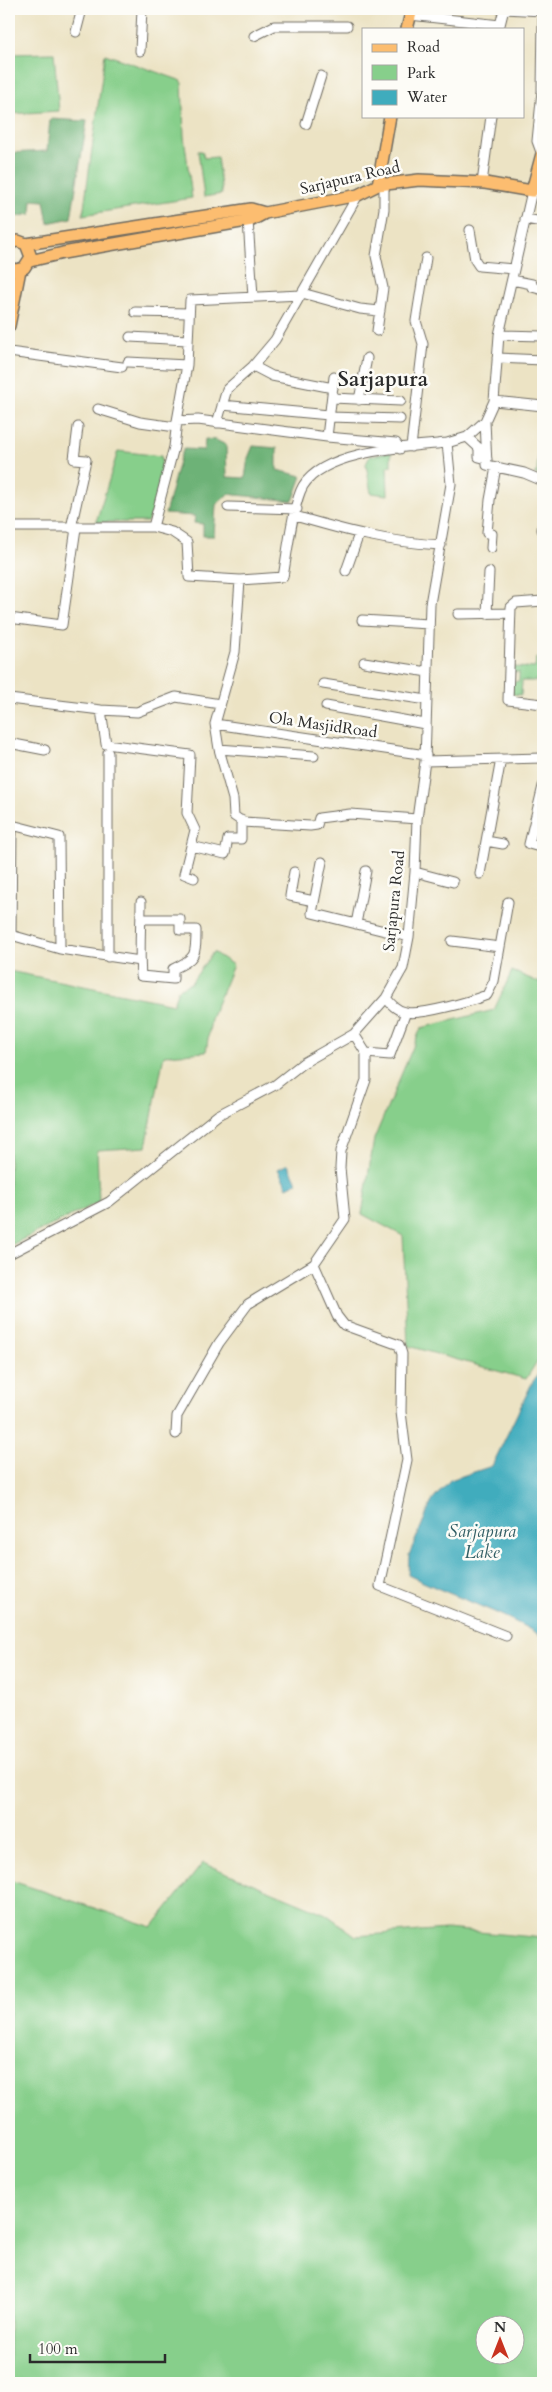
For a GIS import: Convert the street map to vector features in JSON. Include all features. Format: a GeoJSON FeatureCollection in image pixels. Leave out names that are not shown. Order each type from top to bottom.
{"type":"FeatureCollection","features":[{"type":"Feature","properties":{"kind":"main road"},"geometry":{"type":"LineString","coordinates":[[407,28],[411,12]]}},
{"type":"Feature","properties":{"kind":"main road"},"geometry":{"type":"LineString","coordinates":[[381,185],[390,118]]}},
{"type":"Feature","properties":{"kind":"main road"},"geometry":{"type":"LineString","coordinates":[[538,192],[542,151]]}},
{"type":"Feature","properties":{"kind":"main road","name":"Sarjapura Road"},"geometry":{"type":"LineString","coordinates":[[30,261],[248,220],[265,213],[358,195],[381,185],[419,180],[482,183],[538,192]]}},
{"type":"Feature","properties":{"kind":"main road","name":"Sarjapura Road"},"geometry":{"type":"LineString","coordinates":[[9,244],[18,241],[26,244],[251,209],[265,213]]}},
{"type":"Feature","properties":{"kind":"main road"},"geometry":{"type":"LineString","coordinates":[[127,228],[131,241]]}},
{"type":"Feature","properties":{"kind":"main road"},"geometry":{"type":"LineString","coordinates":[[9,326],[14,269],[30,261],[31,252],[26,244]]}},
{"type":"Feature","properties":{"kind":"street"},"geometry":{"type":"LineString","coordinates":[[76,32],[82,9]]}},
{"type":"Feature","properties":{"kind":"street"},"geometry":{"type":"LineString","coordinates":[[140,51],[142,9]]}},
{"type":"Feature","properties":{"kind":"street"},"geometry":{"type":"LineString","coordinates":[[411,12],[500,25],[504,9],[543,12]]}},
{"type":"Feature","properties":{"kind":"street"},"geometry":{"type":"LineString","coordinates":[[542,151],[537,141],[542,91],[543,17]]}},
{"type":"Feature","properties":{"kind":"street"},"geometry":{"type":"LineString","coordinates":[[254,36],[274,26],[347,26]]}},
{"type":"Feature","properties":{"kind":"street"},"geometry":{"type":"LineString","coordinates":[[306,124],[321,76]]}},
{"type":"Feature","properties":{"kind":"street"},"geometry":{"type":"LineString","coordinates":[[482,183],[491,118]]}},
{"type":"Feature","properties":{"kind":"street"},"geometry":{"type":"LineString","coordinates":[[377,331],[383,288],[376,256],[384,209],[381,185]]}},
{"type":"Feature","properties":{"kind":"street"},"geometry":{"type":"LineString","coordinates":[[9,527],[153,527],[172,532],[187,542],[188,577],[240,580],[283,577],[303,487],[316,473],[342,458],[447,443],[467,437],[485,421],[494,401],[499,335],[525,219],[538,192]]}},
{"type":"Feature","properties":{"kind":"street"},"geometry":{"type":"LineString","coordinates":[[217,423],[227,389],[253,366],[275,340],[358,195]]}},
{"type":"Feature","properties":{"kind":"street"},"geometry":{"type":"LineString","coordinates":[[525,219],[543,222]]}},
{"type":"Feature","properties":{"kind":"street"},"geometry":{"type":"LineString","coordinates":[[248,220],[253,296]]}},
{"type":"Feature","properties":{"kind":"street"},"geometry":{"type":"LineString","coordinates":[[470,230],[475,260],[479,266],[514,269]]}},
{"type":"Feature","properties":{"kind":"street"},"geometry":{"type":"LineString","coordinates":[[411,447],[422,344],[416,321],[426,258]]}},
{"type":"Feature","properties":{"kind":"street"},"geometry":{"type":"LineString","coordinates":[[512,280],[532,284],[532,288],[543,290]]}},
{"type":"Feature","properties":{"kind":"street"},"geometry":{"type":"LineString","coordinates":[[153,527],[174,447],[176,424],[187,365],[190,300],[302,294],[360,309],[380,311]]}},
{"type":"Feature","properties":{"kind":"street"},"geometry":{"type":"LineString","coordinates":[[136,312],[189,313]]}},
{"type":"Feature","properties":{"kind":"street"},"geometry":{"type":"LineString","coordinates":[[499,335],[543,336]]}},
{"type":"Feature","properties":{"kind":"street"},"geometry":{"type":"LineString","coordinates":[[130,337],[188,340]]}},
{"type":"Feature","properties":{"kind":"street"},"geometry":{"type":"LineString","coordinates":[[9,352],[125,365],[187,365]]}},
{"type":"Feature","properties":{"kind":"street"},"geometry":{"type":"LineString","coordinates":[[359,400],[368,358]]}},
{"type":"Feature","properties":{"kind":"street"},"geometry":{"type":"LineString","coordinates":[[497,358],[543,360]]}},
{"type":"Feature","properties":{"kind":"street"},"geometry":{"type":"LineString","coordinates":[[253,366],[272,376],[333,388]]}},
{"type":"Feature","properties":{"kind":"street"},"geometry":{"type":"LineString","coordinates":[[327,437],[334,377]]}},
{"type":"Feature","properties":{"kind":"street"},"geometry":{"type":"LineString","coordinates":[[332,398],[401,401]]}},
{"type":"Feature","properties":{"kind":"street"},"geometry":{"type":"LineString","coordinates":[[494,401],[543,406]]}},
{"type":"Feature","properties":{"kind":"street"},"geometry":{"type":"LineString","coordinates":[[222,405],[329,416],[400,419]]}},
{"type":"Feature","properties":{"kind":"street"},"geometry":{"type":"LineString","coordinates":[[98,409],[140,422],[176,424],[198,420],[327,437],[396,443],[400,449]]}},
{"type":"Feature","properties":{"kind":"street"},"geometry":{"type":"LineString","coordinates":[[485,421],[487,465],[521,472],[543,481]]}},
{"type":"Feature","properties":{"kind":"street"},"geometry":{"type":"LineString","coordinates":[[9,618],[62,624],[74,528],[86,460],[74,459],[78,427]]}},
{"type":"Feature","properties":{"kind":"street"},"geometry":{"type":"LineString","coordinates":[[467,437],[479,448],[479,456],[487,459]]}},
{"type":"Feature","properties":{"kind":"street","name":"Sarjapura Road"},"geometry":{"type":"LineString","coordinates":[[9,1254],[109,1202],[218,1115],[275,1085],[303,1064],[354,1034],[386,998],[403,968],[409,937],[415,872],[417,819],[426,758],[425,724],[430,604],[451,484],[447,443]]}},
{"type":"Feature","properties":{"kind":"street"},"geometry":{"type":"LineString","coordinates":[[491,548],[492,534],[487,533],[496,467]]}},
{"type":"Feature","properties":{"kind":"street"},"geometry":{"type":"LineString","coordinates":[[228,507],[296,513],[358,534],[408,544],[440,545]]}},
{"type":"Feature","properties":{"kind":"street"},"geometry":{"type":"LineString","coordinates":[[542,530],[543,517]]}},
{"type":"Feature","properties":{"kind":"street"},"geometry":{"type":"LineString","coordinates":[[346,571],[358,534]]}},
{"type":"Feature","properties":{"kind":"street"},"geometry":{"type":"LineString","coordinates":[[487,614],[489,572]]}},
{"type":"Feature","properties":{"kind":"street"},"geometry":{"type":"LineString","coordinates":[[240,580],[236,652],[215,724],[219,749],[233,799],[234,816],[241,820],[310,826],[317,825],[319,818],[350,814],[417,819]]}},
{"type":"Feature","properties":{"kind":"street"},"geometry":{"type":"LineString","coordinates":[[543,601],[516,604],[511,607],[509,613],[508,700],[543,704]]}},
{"type":"Feature","properties":{"kind":"street"},"geometry":{"type":"LineString","coordinates":[[458,614],[509,613]]}},
{"type":"Feature","properties":{"kind":"street"},"geometry":{"type":"LineString","coordinates":[[362,620],[429,624]]}},
{"type":"Feature","properties":{"kind":"street"},"geometry":{"type":"LineString","coordinates":[[364,662],[428,672]]}},
{"type":"Feature","properties":{"kind":"street"},"geometry":{"type":"LineString","coordinates":[[324,684],[427,700]]}},
{"type":"Feature","properties":{"kind":"street"},"geometry":{"type":"LineString","coordinates":[[9,700],[137,712],[176,697],[220,704]]}},
{"type":"Feature","properties":{"kind":"street"},"geometry":{"type":"LineString","coordinates":[[326,706],[425,724]]}},
{"type":"Feature","properties":{"kind":"street"},"geometry":{"type":"LineString","coordinates":[[101,710],[106,744],[190,755],[187,813],[195,830],[184,874],[194,878]]}},
{"type":"Feature","properties":{"kind":"street","name":"Ola MasjidRoad"},"geometry":{"type":"LineString","coordinates":[[215,724],[426,758],[543,758]]}},
{"type":"Feature","properties":{"kind":"street"},"geometry":{"type":"LineString","coordinates":[[9,743],[45,750]]}},
{"type":"Feature","properties":{"kind":"street"},"geometry":{"type":"LineString","coordinates":[[219,749],[314,756]]}},
{"type":"Feature","properties":{"kind":"street"},"geometry":{"type":"LineString","coordinates":[[108,753],[108,957]]}},
{"type":"Feature","properties":{"kind":"street"},"geometry":{"type":"LineString","coordinates":[[480,874],[501,759]]}},
{"type":"Feature","properties":{"kind":"street"},"geometry":{"type":"LineString","coordinates":[[543,786],[529,844],[543,848]]}},
{"type":"Feature","properties":{"kind":"street"},"geometry":{"type":"LineString","coordinates":[[192,846],[225,854],[228,839],[241,839],[241,820]]}},
{"type":"Feature","properties":{"kind":"street"},"geometry":{"type":"LineString","coordinates":[[60,949],[59,837],[10,821],[11,935],[60,949],[140,961]]}},
{"type":"Feature","properties":{"kind":"street"},"geometry":{"type":"LineString","coordinates":[[486,841],[503,844]]}},
{"type":"Feature","properties":{"kind":"street"},"geometry":{"type":"LineString","coordinates":[[322,862],[312,913],[409,937]]}},
{"type":"Feature","properties":{"kind":"street"},"geometry":{"type":"LineString","coordinates":[[356,924],[366,871]]}},
{"type":"Feature","properties":{"kind":"street"},"geometry":{"type":"LineString","coordinates":[[294,872],[290,896],[314,901]]}},
{"type":"Feature","properties":{"kind":"street"},"geometry":{"type":"LineString","coordinates":[[415,872],[453,882]]}},
{"type":"Feature","properties":{"kind":"street"},"geometry":{"type":"LineString","coordinates":[[141,902],[140,961],[141,976],[172,979],[173,970],[190,961],[196,952],[196,930],[180,930],[180,919],[141,919]]}},
{"type":"Feature","properties":{"kind":"street"},"geometry":{"type":"LineString","coordinates":[[386,998],[394,1007],[406,1012],[463,1003],[487,995],[494,981],[508,902]]}},
{"type":"Feature","properties":{"kind":"street"},"geometry":{"type":"LineString","coordinates":[[452,941],[500,948]]}},
{"type":"Feature","properties":{"kind":"street"},"geometry":{"type":"LineString","coordinates":[[366,1053],[390,1055],[406,1012]]}},
{"type":"Feature","properties":{"kind":"street"},"geometry":{"type":"LineString","coordinates":[[176,1434],[177,1416],[219,1343],[248,1304],[314,1264],[346,1219],[340,1168],[341,1151],[366,1080],[366,1053],[354,1034]]}},
{"type":"Feature","properties":{"kind":"street"},"geometry":{"type":"LineString","coordinates":[[314,1264],[337,1316],[344,1324],[399,1345],[402,1354],[401,1412],[407,1460],[380,1586],[506,1636]]}},
{"type":"Feature","properties":{"kind":"green space"},"geometry":{"type":"Polygon","coordinates":[[[54,53],[59,111],[9,114],[9,54],[54,53]]]}},
{"type":"Feature","properties":{"kind":"green space"},"geometry":{"type":"Polygon","coordinates":[[[105,54],[182,81],[184,136],[192,198],[83,215],[105,54]]]}},
{"type":"Feature","properties":{"kind":"green space"},"geometry":{"type":"Polygon","coordinates":[[[50,119],[87,121],[71,218],[48,223],[44,201],[32,200],[31,214],[9,218],[9,153],[47,151],[50,119]]]}},
{"type":"Feature","properties":{"kind":"green space"},"geometry":{"type":"Polygon","coordinates":[[[198,151],[202,151],[204,158],[217,157],[222,194],[204,197],[198,151]]]}},
{"type":"Feature","properties":{"kind":"green space"},"geometry":{"type":"Polygon","coordinates":[[[205,439],[216,440],[226,445],[227,477],[245,478],[248,458],[253,446],[277,448],[277,470],[302,476],[293,501],[228,494],[216,505],[214,536],[203,536],[203,524],[194,523],[195,516],[165,514],[180,457],[184,449],[204,450],[205,439]]]}},
{"type":"Feature","properties":{"kind":"green space"},"geometry":{"type":"Polygon","coordinates":[[[118,451],[161,456],[159,490],[154,508],[147,522],[96,522],[118,451]]]}},
{"type":"Feature","properties":{"kind":"green space"},"geometry":{"type":"Polygon","coordinates":[[[391,452],[391,466],[387,466],[388,495],[371,493],[366,464],[370,456],[391,452]]]}},
{"type":"Feature","properties":{"kind":"green space"},"geometry":{"type":"Polygon","coordinates":[[[538,455],[543,455],[543,478],[534,473],[537,472],[538,455]]]}},
{"type":"Feature","properties":{"kind":"green space"},"geometry":{"type":"Polygon","coordinates":[[[536,658],[543,659],[543,670],[540,670],[539,681],[522,681],[521,695],[512,694],[512,682],[519,681],[519,672],[513,672],[513,667],[535,668],[536,658]]]}},
{"type":"Feature","properties":{"kind":"green space"},"geometry":{"type":"Polygon","coordinates":[[[213,952],[233,965],[211,1019],[206,1052],[164,1055],[146,1147],[97,1150],[99,1202],[9,1246],[9,971],[173,1004],[178,989],[191,983],[213,952]]]}},
{"type":"Feature","properties":{"kind":"green space"},"geometry":{"type":"Polygon","coordinates":[[[512,971],[543,984],[543,1352],[526,1379],[408,1346],[403,1236],[362,1214],[374,1139],[421,1028],[494,1010],[512,971]]]}},
{"type":"Feature","properties":{"kind":"green space"},"geometry":{"type":"Polygon","coordinates":[[[203,1863],[326,1914],[356,1936],[446,1929],[543,1938],[543,2383],[9,2383],[9,1880],[152,1927],[203,1863]]]}},
{"type":"Feature","properties":{"kind":"water"},"geometry":{"type":"Polygon","coordinates":[[[288,1164],[297,1182],[287,1187],[278,1169],[288,1164]]]}},
{"type":"Feature","properties":{"kind":"water","name":"Sarjapura Lake"},"geometry":{"type":"Polygon","coordinates":[[[543,1367],[543,1637],[511,1619],[408,1575],[409,1555],[432,1501],[450,1480],[492,1466],[532,1383],[543,1367]]]}},
{"type":"Feature","properties":{"kind":"district","name":"Sarjapura"},"geometry":{"type":"Point","coordinates":[383,379]}}]}
